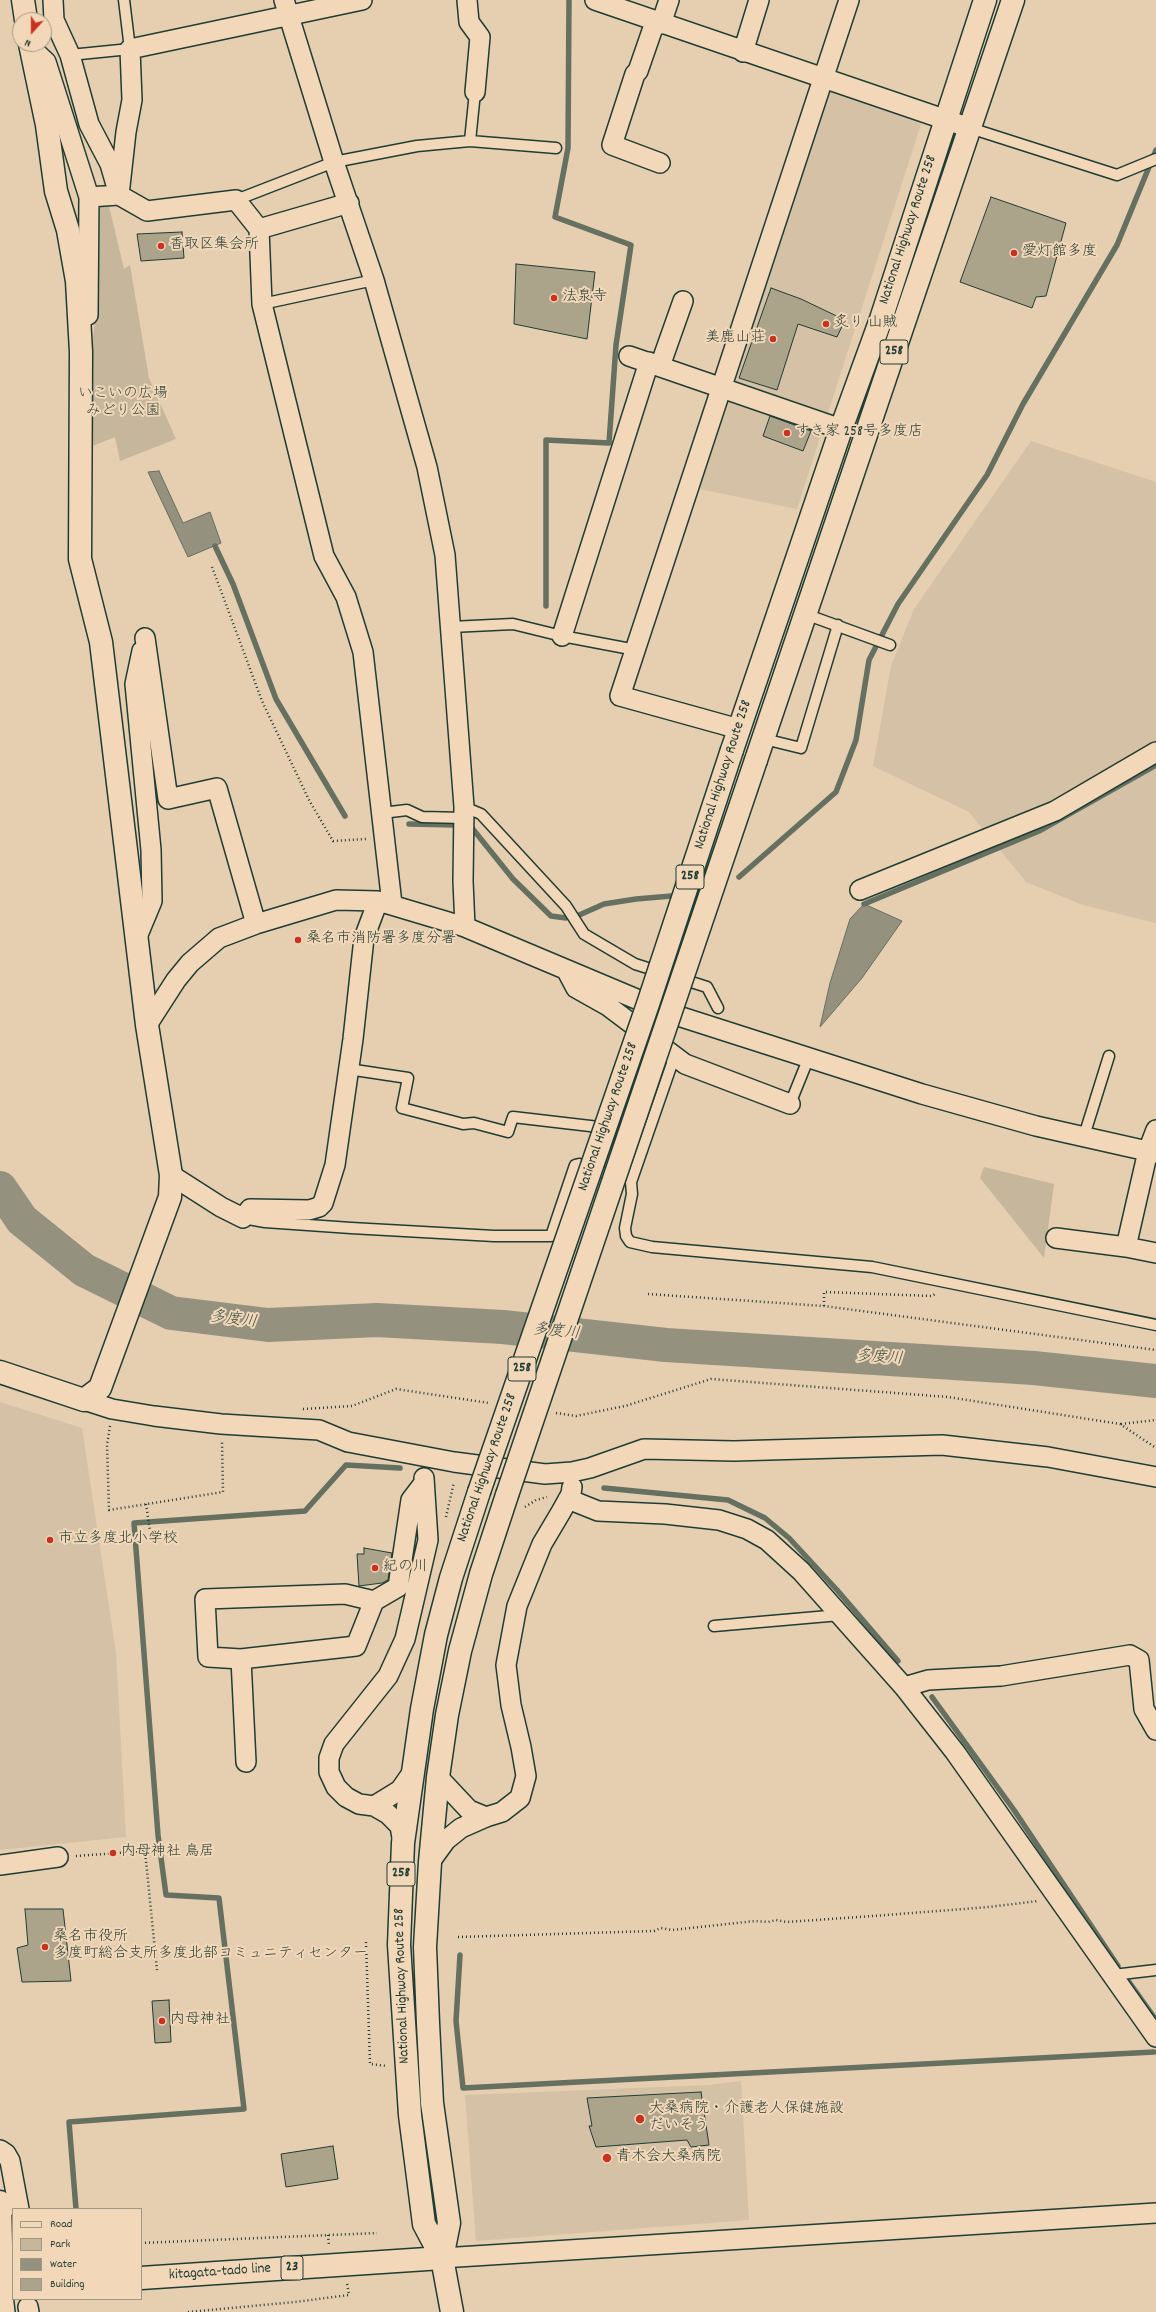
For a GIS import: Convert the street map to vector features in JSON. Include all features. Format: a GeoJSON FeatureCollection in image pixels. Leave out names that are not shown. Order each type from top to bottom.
{"type":"FeatureCollection","features":[{"type":"Feature","properties":{"kind":"main road"},"geometry":{"type":"LineString","coordinates":[[23,0],[25,12]]}},
{"type":"Feature","properties":{"kind":"main road","name":"National Highway Route 258"},"geometry":{"type":"LineString","coordinates":[[452,2312],[442,2258],[424,2224],[410,2115],[399,1946],[403,1843],[412,1773],[436,1635],[451,1578],[479,1492],[648,1004],[739,729],[880,319],[945,119],[986,0]]}},
{"type":"Feature","properties":{"kind":"main road","name":"National Highway Route 258"},"geometry":{"type":"LineString","coordinates":[[442,2258],[449,2223],[432,2103],[425,1947],[430,1862],[438,1777],[446,1715],[460,1651],[481,1574],[515,1502],[672,1014],[756,760],[1013,0]]}},
{"type":"Feature","properties":{"kind":"main road"},"geometry":{"type":"LineString","coordinates":[[0,1372],[84,1400],[100,1388],[170,1197],[171,1175],[147,1025],[101,642],[80,559],[81,342],[77,281],[68,230],[56,191],[47,125],[31,52]]}},
{"type":"Feature","properties":{"kind":"main road"},"geometry":{"type":"LineString","coordinates":[[0,2202],[5,2287]]}},
{"type":"Feature","properties":{"kind":"main road","name":"kitagata-tado line"},"geometry":{"type":"LineString","coordinates":[[142,2278],[442,2258]]}},
{"type":"Feature","properties":{"kind":"street"},"geometry":{"type":"LineString","coordinates":[[53,0],[54,20],[70,55],[89,124],[110,164],[119,195]]}},
{"type":"Feature","properties":{"kind":"street"},"geometry":{"type":"LineString","coordinates":[[119,195],[126,132],[132,100],[130,49],[286,7],[362,0]]}},
{"type":"Feature","properties":{"kind":"street"},"geometry":{"type":"LineString","coordinates":[[467,0],[469,22],[480,37],[476,92]]}},
{"type":"Feature","properties":{"kind":"street"},"geometry":{"type":"LineString","coordinates":[[595,0],[658,23],[970,128]]}},
{"type":"Feature","properties":{"kind":"street"},"geometry":{"type":"LineString","coordinates":[[660,163],[612,145],[635,74],[638,71],[669,0]]}},
{"type":"Feature","properties":{"kind":"street"},"geometry":{"type":"LineString","coordinates":[[743,52],[759,0]]}},
{"type":"Feature","properties":{"kind":"street"},"geometry":{"type":"LineString","coordinates":[[739,729],[620,696],[719,388],[849,0]]}},
{"type":"Feature","properties":{"kind":"street"},"geometry":{"type":"LineString","coordinates":[[286,7],[334,162],[374,280],[427,467],[445,555],[464,812],[462,881],[465,927]]}},
{"type":"Feature","properties":{"kind":"street"},"geometry":{"type":"LineString","coordinates":[[36,52],[46,62],[89,197],[87,329],[81,342]]}},
{"type":"Feature","properties":{"kind":"street"},"geometry":{"type":"LineString","coordinates":[[89,197],[119,195],[147,211],[236,200],[259,229],[262,304],[324,556],[346,597],[362,652],[385,839],[385,902],[364,938],[335,1165],[323,1203],[319,1207],[309,1210],[250,1208],[243,1218],[171,1175]]}},
{"type":"Feature","properties":{"kind":"street"},"geometry":{"type":"LineString","coordinates":[[259,229],[349,203]]}},
{"type":"Feature","properties":{"kind":"street"},"geometry":{"type":"LineString","coordinates":[[562,636],[654,364],[683,301]]}},
{"type":"Feature","properties":{"kind":"street"},"geometry":{"type":"LineString","coordinates":[[629,356],[841,429]]}},
{"type":"Feature","properties":{"kind":"street"},"geometry":{"type":"LineString","coordinates":[[137,937],[152,902],[151,850],[135,684],[145,638],[168,799],[217,788],[256,924]]}},
{"type":"Feature","properties":{"kind":"street"},"geometry":{"type":"LineString","coordinates":[[860,890],[1055,811],[1156,752]]}},
{"type":"Feature","properties":{"kind":"street"},"geometry":{"type":"LineString","coordinates":[[147,1025],[176,980],[190,963],[219,938],[256,924],[336,900],[385,902],[465,927],[672,1014],[922,1094],[1036,1126],[1152,1152]]}},
{"type":"Feature","properties":{"kind":"street"},"geometry":{"type":"LineString","coordinates":[[567,971],[576,988],[608,1006],[685,1064],[790,1104]]}},
{"type":"Feature","properties":{"kind":"street"},"geometry":{"type":"LineString","coordinates":[[1126,1247],[1152,1152],[1156,1130]]}},
{"type":"Feature","properties":{"kind":"street"},"geometry":{"type":"LineString","coordinates":[[1056,1238],[1126,1247],[1156,1253]]}},
{"type":"Feature","properties":{"kind":"street"},"geometry":{"type":"LineString","coordinates":[[84,1400],[112,1409],[221,1424],[319,1430],[348,1442],[454,1462],[545,1474],[572,1472],[644,1449],[734,1451],[942,1445],[1048,1457],[1156,1477]]}},
{"type":"Feature","properties":{"kind":"street"},"geometry":{"type":"LineString","coordinates":[[403,1843],[400,1826],[388,1814],[374,1806],[358,1804],[346,1797],[336,1787],[329,1772],[329,1758],[334,1744],[388,1676],[405,1639],[428,1540],[424,1483],[424,1456]]}},
{"type":"Feature","properties":{"kind":"street"},"geometry":{"type":"LineString","coordinates":[[430,1862],[446,1840],[461,1828],[502,1812],[520,1798],[526,1776],[511,1705],[506,1665],[517,1606],[542,1544],[571,1494],[572,1472]]}},
{"type":"Feature","properties":{"kind":"street"},"geometry":{"type":"LineString","coordinates":[[374,1600],[356,1646],[241,1659],[208,1657],[205,1599],[345,1594],[374,1600],[398,1587],[411,1500],[424,1483]]}},
{"type":"Feature","properties":{"kind":"street"},"geometry":{"type":"LineString","coordinates":[[568,1498],[598,1511],[701,1516],[719,1520],[747,1529],[767,1540],[801,1571],[904,1686],[974,1778],[1156,2037]]}},
{"type":"Feature","properties":{"kind":"street"},"geometry":{"type":"LineString","coordinates":[[904,1686],[928,1680],[1001,1676],[1130,1656],[1139,1660],[1144,1709],[1156,1730]]}},
{"type":"Feature","properties":{"kind":"street"},"geometry":{"type":"LineString","coordinates":[[241,1659],[246,1762]]}},
{"type":"Feature","properties":{"kind":"street"},"geometry":{"type":"LineString","coordinates":[[374,1806],[400,1790],[412,1773]]}},
{"type":"Feature","properties":{"kind":"street"},"geometry":{"type":"LineString","coordinates":[[438,1777],[469,1810],[486,1817]]}},
{"type":"Feature","properties":{"kind":"street"},"geometry":{"type":"LineString","coordinates":[[0,1865],[58,1857]]}},
{"type":"Feature","properties":{"kind":"street"},"geometry":{"type":"LineString","coordinates":[[0,2150],[6,2154],[10,2161],[19,2208]]}},
{"type":"Feature","properties":{"kind":"street"},"geometry":{"type":"LineString","coordinates":[[442,2258],[1156,2213]]}},
{"type":"Feature","properties":{"kind":"street"},"geometry":{"type":"LineString","coordinates":[[5,2287],[5,2312]]}},
{"type":"Feature","properties":{"kind":"lane"},"geometry":{"type":"LineString","coordinates":[[70,55],[130,49],[124,0]]}},
{"type":"Feature","properties":{"kind":"lane"},"geometry":{"type":"LineString","coordinates":[[470,141],[476,92]]}},
{"type":"Feature","properties":{"kind":"lane"},"geometry":{"type":"LineString","coordinates":[[970,128],[1117,175],[1156,159]]}},
{"type":"Feature","properties":{"kind":"lane"},"geometry":{"type":"LineString","coordinates":[[236,200],[334,162],[417,146],[470,141],[556,148]]}},
{"type":"Feature","properties":{"kind":"lane"},"geometry":{"type":"LineString","coordinates":[[262,304],[374,280]]}},
{"type":"Feature","properties":{"kind":"lane"},"geometry":{"type":"LineString","coordinates":[[806,614],[890,645]]}},
{"type":"Feature","properties":{"kind":"lane"},"geometry":{"type":"LineString","coordinates":[[451,627],[513,624],[562,636],[636,650]]}},
{"type":"Feature","properties":{"kind":"lane"},"geometry":{"type":"LineString","coordinates":[[764,739],[801,748],[838,625]]}},
{"type":"Feature","properties":{"kind":"lane"},"geometry":{"type":"LineString","coordinates":[[382,813],[407,810],[422,817],[464,812],[481,814],[566,906],[584,934],[635,964],[707,987],[718,1008]]}},
{"type":"Feature","properties":{"kind":"lane"},"geometry":{"type":"LineString","coordinates":[[675,1055],[631,1182],[632,1194],[625,1228],[626,1236],[630,1242],[637,1245],[872,1267],[952,1282],[1156,1325]]}},
{"type":"Feature","properties":{"kind":"lane"},"geometry":{"type":"LineString","coordinates":[[1084,1136],[1109,1056]]}},
{"type":"Feature","properties":{"kind":"lane"},"geometry":{"type":"LineString","coordinates":[[790,1104],[809,1057]]}},
{"type":"Feature","properties":{"kind":"lane"},"geometry":{"type":"LineString","coordinates":[[348,1069],[408,1078],[402,1108],[464,1124],[474,1123],[508,1132],[513,1117],[648,1133]]}},
{"type":"Feature","properties":{"kind":"lane"},"geometry":{"type":"LineString","coordinates":[[243,1218],[265,1222],[351,1228],[494,1236],[551,1236],[575,1165],[579,1164],[631,1182]]}},
{"type":"Feature","properties":{"kind":"lane"},"geometry":{"type":"LineString","coordinates":[[714,1626],[840,1615]]}},
{"type":"Feature","properties":{"kind":"lane"},"geometry":{"type":"LineString","coordinates":[[1113,1975],[1156,1970]]}},
{"type":"Feature","properties":{"kind":"path"},"geometry":{"type":"LineString","coordinates":[[212,567],[262,701],[309,800],[333,841],[385,839]]}},
{"type":"Feature","properties":{"kind":"path"},"geometry":{"type":"LineString","coordinates":[[824,1306],[824,1292],[932,1296],[952,1282]]}},
{"type":"Feature","properties":{"kind":"path"},"geometry":{"type":"LineString","coordinates":[[648,1294],[824,1306],[1156,1350]]}},
{"type":"Feature","properties":{"kind":"path"},"geometry":{"type":"LineString","coordinates":[[552,1413],[576,1416],[618,1407],[711,1379],[948,1397],[1120,1424],[1156,1420]]}},
{"type":"Feature","properties":{"kind":"path"},"geometry":{"type":"LineString","coordinates":[[297,1409],[352,1406],[396,1389],[497,1404]]}},
{"type":"Feature","properties":{"kind":"path"},"geometry":{"type":"LineString","coordinates":[[107,1445],[109,1510],[223,1492],[221,1424]]}},
{"type":"Feature","properties":{"kind":"path"},"geometry":{"type":"LineString","coordinates":[[1120,1424],[1156,1448]]}},
{"type":"Feature","properties":{"kind":"path"},"geometry":{"type":"LineString","coordinates":[[446,1518],[454,1482]]}},
{"type":"Feature","properties":{"kind":"path"},"geometry":{"type":"LineString","coordinates":[[515,1502],[548,1497]]}},
{"type":"Feature","properties":{"kind":"path"},"geometry":{"type":"LineString","coordinates":[[146,1504],[150,1531]]}},
{"type":"Feature","properties":{"kind":"path"},"geometry":{"type":"LineString","coordinates":[[58,1857],[145,1850],[157,1970]]}},
{"type":"Feature","properties":{"kind":"path"},"geometry":{"type":"LineString","coordinates":[[458,1938],[654,1931],[661,1928],[672,1930],[756,1921],[768,1922],[776,1920],[787,1922],[989,1907],[1058,1898]]}},
{"type":"Feature","properties":{"kind":"path"},"geometry":{"type":"LineString","coordinates":[[366,1942],[370,2064],[406,2066]]}},
{"type":"Feature","properties":{"kind":"path"},"geometry":{"type":"LineString","coordinates":[[142,2243],[377,2232]]}},
{"type":"Feature","properties":{"kind":"path"},"geometry":{"type":"LineString","coordinates":[[188,2312],[295,2302],[349,2295],[345,2265]]}},
{"type":"Feature","properties":{"kind":"shaded area"},"geometry":{"type":"Polygon","coordinates":[[[829,89],[921,124],[797,509],[699,489],[781,225],[829,89]]]}},
{"type":"Feature","properties":{"kind":"shaded area"},"geometry":{"type":"Polygon","coordinates":[[[1031,441],[1156,482],[1156,923],[1083,905],[1026,882],[969,812],[873,766],[891,666],[914,609],[1031,441]]]}},
{"type":"Feature","properties":{"kind":"shaded area","name":"市立多度北小学校"},"geometry":{"type":"Polygon","coordinates":[[[0,1402],[82,1428],[116,1653],[126,1837],[0,1850],[0,1402]]]}},
{"type":"Feature","properties":{"kind":"shaded area","name":"青木会大桑病院"},"geometry":{"type":"Polygon","coordinates":[[[741,2081],[749,2220],[476,2241],[465,2095],[709,2085],[741,2081]]]}},
{"type":"Feature","properties":{"kind":"green space","name":"いこいの広場 みどり公園"},"geometry":{"type":"Polygon","coordinates":[[[108,202],[124,269],[130,265],[149,378],[176,439],[120,461],[115,437],[90,447],[89,366],[98,300],[96,203],[108,202]]]}},
{"type":"Feature","properties":{"kind":"green space"},"geometry":{"type":"Polygon","coordinates":[[[984,1167],[1054,1184],[1044,1258],[980,1178],[984,1167]]]}},
{"type":"Feature","properties":{"kind":"water"},"geometry":{"type":"Polygon","coordinates":[[[159,471],[183,523],[210,512],[221,543],[188,557],[148,472],[159,471]]]}},
{"type":"Feature","properties":{"kind":"water"},"geometry":{"type":"Polygon","coordinates":[[[864,904],[902,921],[862,978],[820,1027],[830,983],[850,919],[864,904]]]}},
{"type":"Feature","properties":{"kind":"building","name":"愛灯館多度"},"geometry":{"type":"Polygon","coordinates":[[[991,197],[1066,223],[1046,296],[1036,297],[1032,308],[960,282],[991,197]]]}},
{"type":"Feature","properties":{"kind":"building","name":"香取区集会所"},"geometry":{"type":"Polygon","coordinates":[[[182,232],[184,258],[141,261],[137,234],[182,232]]]}},
{"type":"Feature","properties":{"kind":"building","name":"法泉寺"},"geometry":{"type":"Polygon","coordinates":[[[516,264],[595,272],[587,339],[514,324],[516,264]]]}},
{"type":"Feature","properties":{"kind":"building","name":"美鹿山荘"},"geometry":{"type":"Polygon","coordinates":[[[771,288],[801,299],[845,320],[837,337],[798,324],[777,390],[739,378],[771,288]]]}},
{"type":"Feature","properties":{"kind":"building","name":"すき家 258号多度店"},"geometry":{"type":"Polygon","coordinates":[[[770,416],[811,431],[803,451],[763,436],[770,416]]]}},
{"type":"Feature","properties":{"kind":"building","name":"紀の川"},"geometry":{"type":"Polygon","coordinates":[[[364,1548],[392,1553],[388,1580],[382,1583],[359,1586],[357,1554],[364,1554],[364,1548]]]}},
{"type":"Feature","properties":{"kind":"building","name":"桑名市役所 多度町総合支所多度北部コミュニティセンター"},"geometry":{"type":"Polygon","coordinates":[[[25,1909],[63,1909],[71,1981],[22,1982],[17,1948],[28,1945],[25,1909]]]}},
{"type":"Feature","properties":{"kind":"building","name":"内母神社"},"geometry":{"type":"Polygon","coordinates":[[[169,2000],[171,2042],[155,2043],[152,2001],[169,2000]]]}},
{"type":"Feature","properties":{"kind":"building"},"geometry":{"type":"Polygon","coordinates":[[[701,2092],[709,2145],[691,2147],[687,2140],[596,2147],[589,2126],[592,2126],[587,2098],[701,2092]]]}},
{"type":"Feature","properties":{"kind":"building"},"geometry":{"type":"Polygon","coordinates":[[[333,2146],[338,2179],[286,2187],[281,2154],[333,2146]]]}},
{"type":"Feature","properties":{"kind":"waterway"},"geometry":{"type":"LineString","coordinates":[[546,606],[546,440],[609,443],[616,345],[631,245],[555,217],[568,148],[569,0]]}},
{"type":"Feature","properties":{"kind":"waterway"},"geometry":{"type":"LineString","coordinates":[[739,877],[836,792],[856,740],[869,660],[898,604],[987,475],[1023,404],[1117,245],[1156,150]]}},
{"type":"Feature","properties":{"kind":"waterway"},"geometry":{"type":"LineString","coordinates":[[215,546],[233,584],[276,699],[345,816]]}},
{"type":"Feature","properties":{"kind":"waterway"},"geometry":{"type":"LineString","coordinates":[[864,904],[1039,831],[1156,765]]}},
{"type":"Feature","properties":{"kind":"waterway"},"geometry":{"type":"LineString","coordinates":[[409,824],[456,825]]}},
{"type":"Feature","properties":{"kind":"waterway"},"geometry":{"type":"LineString","coordinates":[[472,828],[513,879],[551,916],[566,918]]}},
{"type":"Feature","properties":{"kind":"waterway"},"geometry":{"type":"LineString","coordinates":[[577,916],[604,904],[671,896]]}},
{"type":"Feature","properties":{"kind":"waterway","name":"多度川"},"geometry":{"type":"LineString","coordinates":[[0,1188],[22,1220],[84,1270],[171,1313],[268,1325],[377,1320],[503,1327],[666,1345],[1034,1368],[1156,1381]]}},
{"type":"Feature","properties":{"kind":"waterway"},"geometry":{"type":"LineString","coordinates":[[76,2208],[69,2122],[244,2109],[219,1898],[166,1895],[158,1835],[134,1523],[305,1511],[346,1465],[400,1468]]}},
{"type":"Feature","properties":{"kind":"waterway"},"geometry":{"type":"LineString","coordinates":[[604,1488],[728,1500],[765,1518],[789,1538],[837,1590],[898,1661]]}},
{"type":"Feature","properties":{"kind":"waterway"},"geometry":{"type":"LineString","coordinates":[[932,1697],[1014,1810],[1118,1966]]}},
{"type":"Feature","properties":{"kind":"waterway"},"geometry":{"type":"LineString","coordinates":[[460,1955],[456,2021],[463,2088],[1154,2052]]}},
{"type":"Feature","properties":{"kind":"waterway"},"geometry":{"type":"LineString","coordinates":[[1129,1982],[1156,2020]]}},
{"type":"Feature","properties":{"kind":"place","name":"香取区集会所"},"geometry":{"type":"Point","coordinates":[161,246]}},
{"type":"Feature","properties":{"kind":"place","name":"愛灯館多度"},"geometry":{"type":"Point","coordinates":[1014,253]}},
{"type":"Feature","properties":{"kind":"place","name":"法泉寺"},"geometry":{"type":"Point","coordinates":[554,298]}},
{"type":"Feature","properties":{"kind":"place","name":"炙り 山賊"},"geometry":{"type":"Point","coordinates":[826,324]}},
{"type":"Feature","properties":{"kind":"place","name":"美鹿山荘"},"geometry":{"type":"Point","coordinates":[773,339]}},
{"type":"Feature","properties":{"kind":"place","name":"すき家 258号多度店"},"geometry":{"type":"Point","coordinates":[787,433]}},
{"type":"Feature","properties":{"kind":"place","name":"桑名市消防署多度分署"},"geometry":{"type":"Point","coordinates":[298,940]}},
{"type":"Feature","properties":{"kind":"place","name":"市立多度北小学校"},"geometry":{"type":"Point","coordinates":[50,1540]}},
{"type":"Feature","properties":{"kind":"place","name":"紀の川"},"geometry":{"type":"Point","coordinates":[375,1568]}},
{"type":"Feature","properties":{"kind":"place","name":"内母神社 鳥居"},"geometry":{"type":"Point","coordinates":[113,1853]}},
{"type":"Feature","properties":{"kind":"place","name":"桑名市役所 多度町総合支所多度北部コミュニティセンター"},"geometry":{"type":"Point","coordinates":[45,1947]}},
{"type":"Feature","properties":{"kind":"place","name":"内母神社"},"geometry":{"type":"Point","coordinates":[162,2021]}},
{"type":"Feature","properties":{"kind":"place","name":"大桑病院・介護老人保健施設 だいそう"},"geometry":{"type":"Point","coordinates":[640,2119]}},
{"type":"Feature","properties":{"kind":"place","name":"青木会大桑病院"},"geometry":{"type":"Point","coordinates":[607,2158]}}]}
